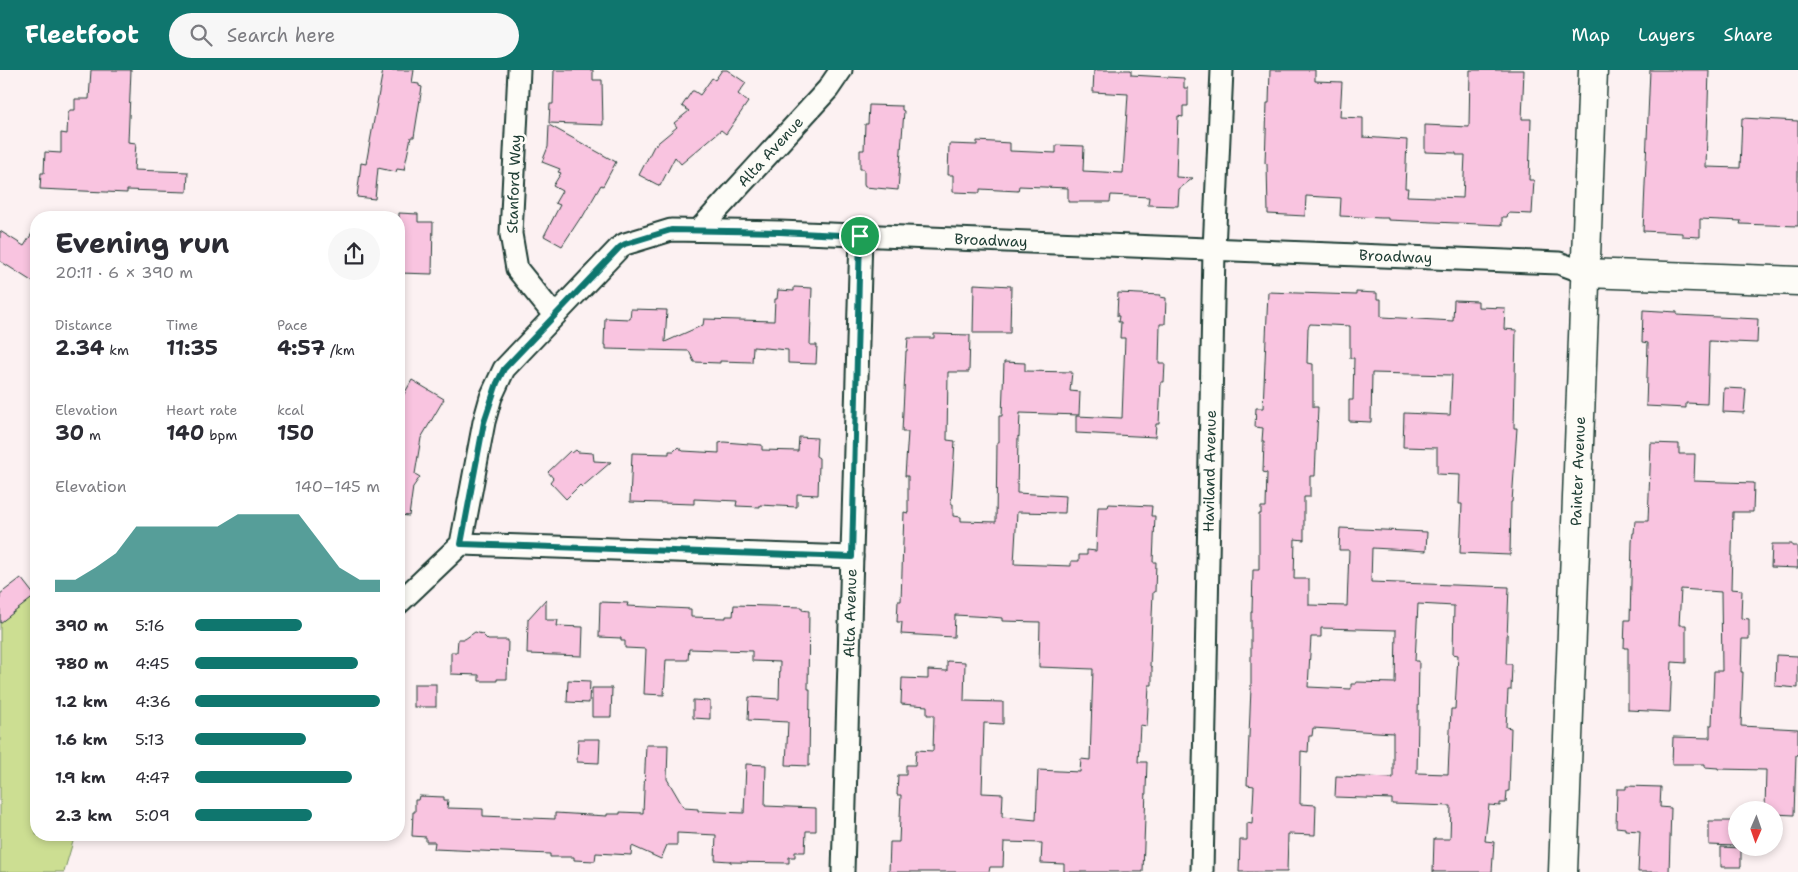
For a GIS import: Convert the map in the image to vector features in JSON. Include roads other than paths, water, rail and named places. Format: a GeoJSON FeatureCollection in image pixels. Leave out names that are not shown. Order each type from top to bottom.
{"type":"FeatureCollection","features":[{"type":"Feature","properties":{"kind":"street","name":"Stanford Way"},"geometry":{"type":"LineString","coordinates":[[519,70],[511,234],[517,269],[554,315]]}},
{"type":"Feature","properties":{"kind":"street","name":"Alta Avenue"},"geometry":{"type":"LineString","coordinates":[[699,230],[828,89],[840,70]]}},
{"type":"Feature","properties":{"kind":"street","name":"Haviland Avenue"},"geometry":{"type":"LineString","coordinates":[[1202,872],[1214,250],[1222,70]]}},
{"type":"Feature","properties":{"kind":"street","name":"Painter Avenue"},"geometry":{"type":"LineString","coordinates":[[1563,872],[1593,70]]}},
{"type":"Feature","properties":{"kind":"street","name":"Broadway"},"geometry":{"type":"LineString","coordinates":[[461,544],[484,422],[491,397],[504,369],[622,245],[670,231],[699,230],[1559,263],[1586,273],[1798,281]]}},
{"type":"Feature","properties":{"kind":"street","name":"Alta Avenue"},"geometry":{"type":"LineString","coordinates":[[843,872],[860,236]]}},
{"type":"Feature","properties":{"kind":"street"},"geometry":{"type":"LineString","coordinates":[[405,598],[461,544],[852,557]]}}]}
